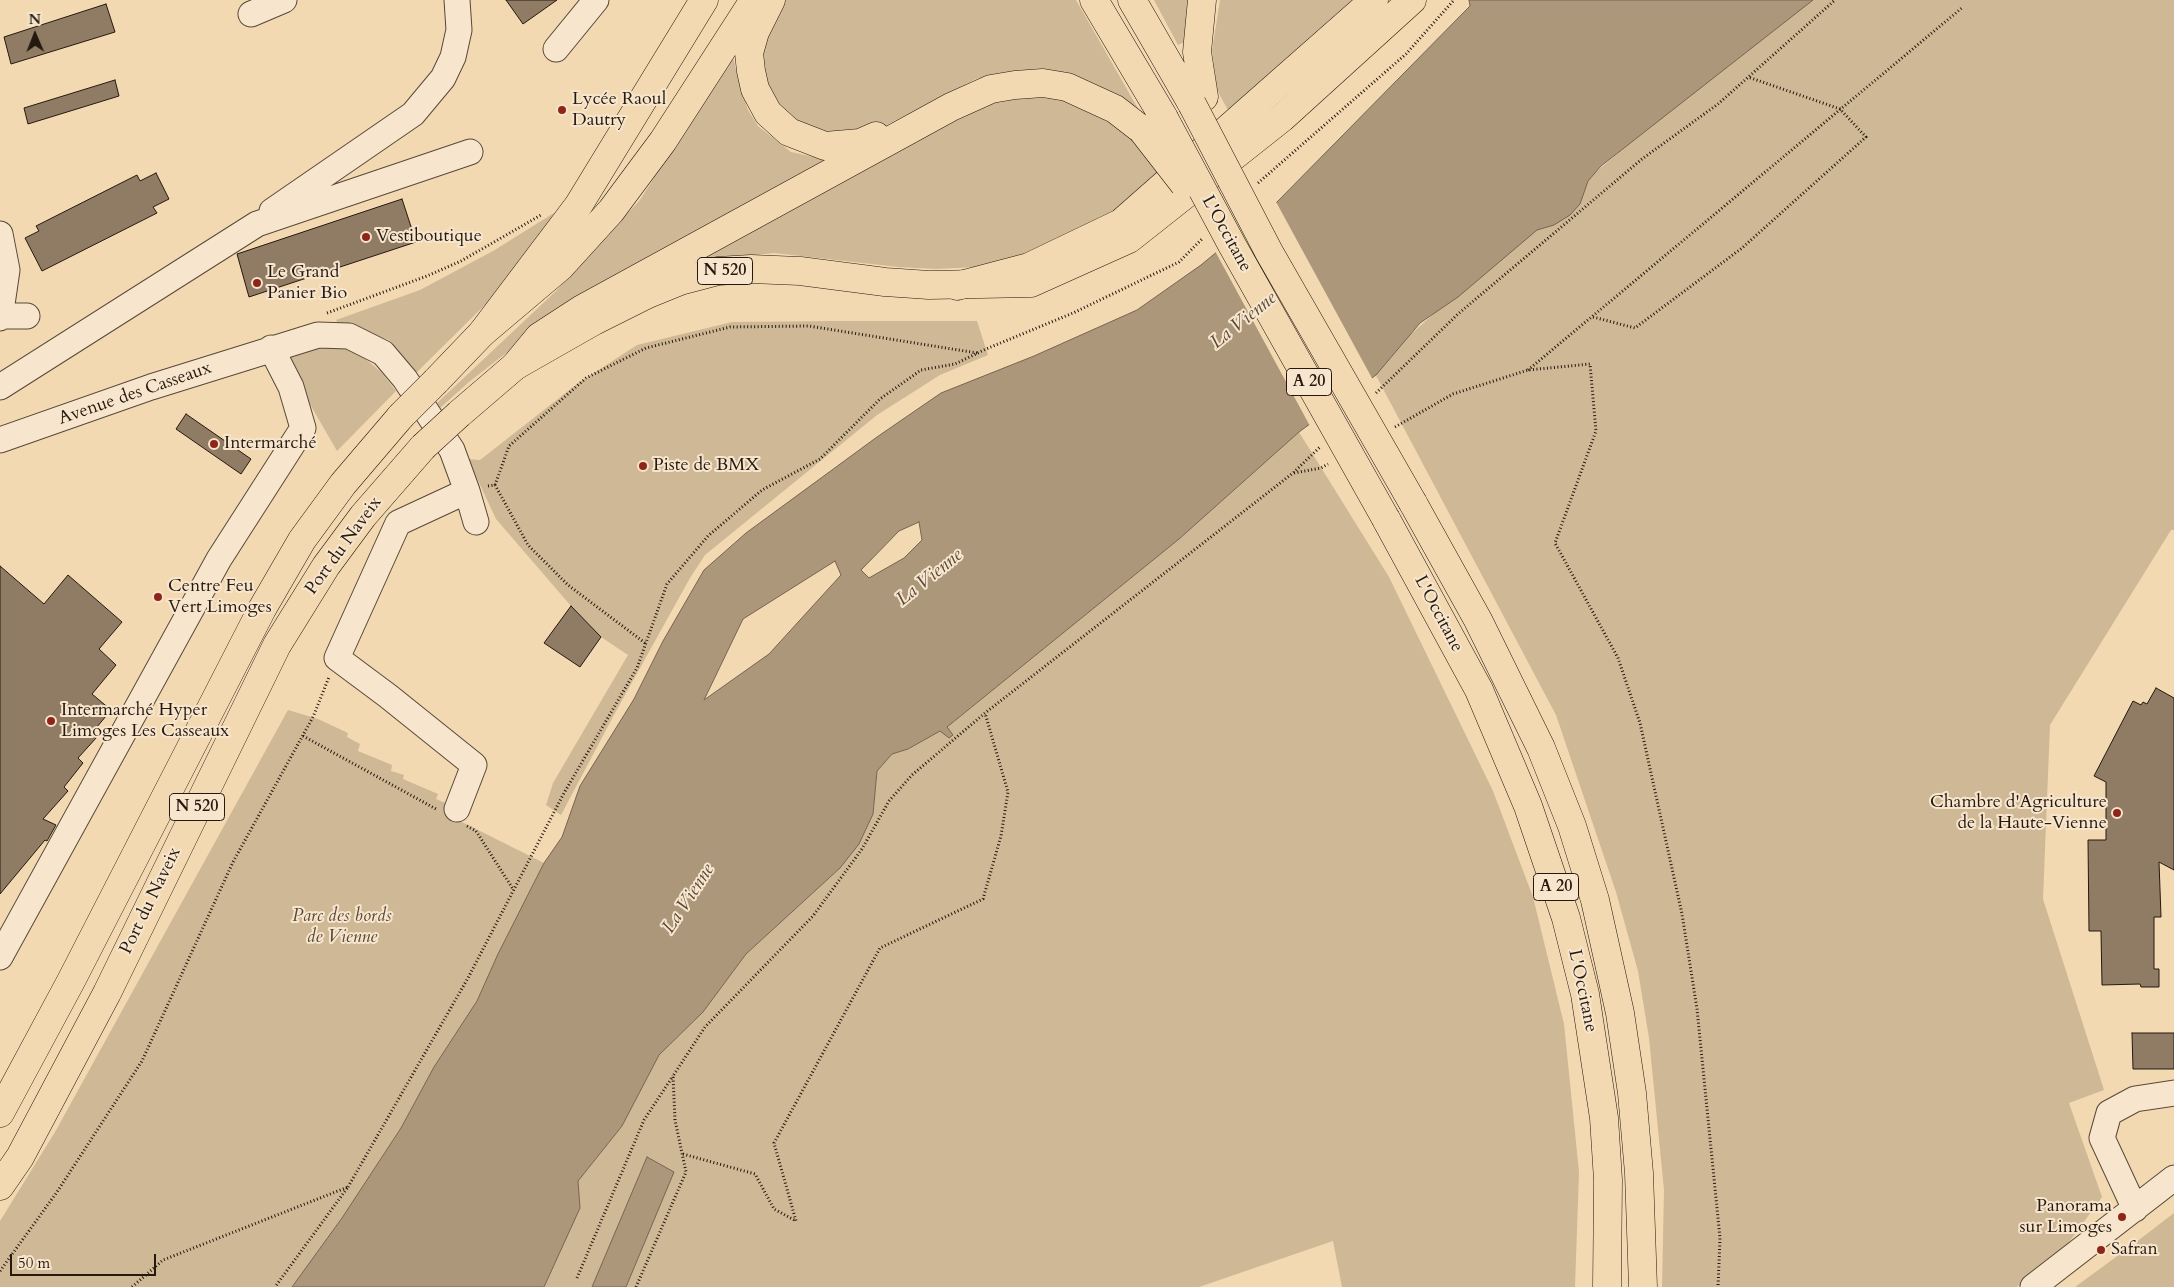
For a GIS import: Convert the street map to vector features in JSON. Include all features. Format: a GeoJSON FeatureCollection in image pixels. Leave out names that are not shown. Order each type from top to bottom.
{"type":"FeatureCollection","features":[{"type":"Feature","properties":{"kind":"main road"},"geometry":{"type":"LineString","coordinates":[[482,333],[578,206],[704,0]]}},
{"type":"Feature","properties":{"kind":"main road","name":"N 520"},"geometry":{"type":"LineString","coordinates":[[482,333],[560,267],[611,211],[663,141],[754,0]]}},
{"type":"Feature","properties":{"kind":"main road"},"geometry":{"type":"LineString","coordinates":[[771,0],[755,32],[749,53],[750,71],[755,89],[762,104],[776,122],[789,132],[807,141],[834,146],[860,143],[921,123]]}},
{"type":"Feature","properties":{"kind":"main road"},"geometry":{"type":"LineString","coordinates":[[1094,0],[1153,124]]}},
{"type":"Feature","properties":{"kind":"main road"},"geometry":{"type":"LineString","coordinates":[[1132,0],[1198,101]]}},
{"type":"Feature","properties":{"kind":"main road"},"geometry":{"type":"LineString","coordinates":[[1198,101],[1197,52],[1202,0]]}},
{"type":"Feature","properties":{"kind":"main road"},"geometry":{"type":"LineString","coordinates":[[957,286],[1029,267],[1121,223],[1374,0]]}},
{"type":"Feature","properties":{"kind":"main road"},"geometry":{"type":"LineString","coordinates":[[957,286],[1031,283],[1129,239],[1282,118],[1412,0]]}},
{"type":"Feature","properties":{"kind":"main road"},"geometry":{"type":"LineString","coordinates":[[515,366],[539,337],[582,309],[921,123],[991,89],[1043,83],[1067,87],[1153,124]]}},
{"type":"Feature","properties":{"kind":"main road","name":"L'Occitane"},"geometry":{"type":"LineString","coordinates":[[1198,101],[1270,252],[1478,620],[1529,723],[1572,826],[1595,900],[1620,1013],[1632,1093],[1639,1173],[1643,1287]]}},
{"type":"Feature","properties":{"kind":"main road","name":"L'Occitane"},"geometry":{"type":"LineString","coordinates":[[1153,124],[1232,245],[1386,519],[1478,690],[1528,806],[1566,918],[1585,994],[1604,1118],[1608,1180],[1607,1287]]}},
{"type":"Feature","properties":{"kind":"main road","name":"N 520"},"geometry":{"type":"LineString","coordinates":[[515,366],[594,321],[648,294],[680,281],[718,272],[751,269],[800,271],[885,282],[957,286]]}},
{"type":"Feature","properties":{"kind":"main road","name":"Port du Naveix"},"geometry":{"type":"LineString","coordinates":[[0,1114],[71,981],[262,609],[308,532],[343,484],[401,416],[482,333]]}},
{"type":"Feature","properties":{"kind":"main road","name":"Port du Naveix"},"geometry":{"type":"LineString","coordinates":[[0,1186],[20,1157],[107,993],[277,645],[336,552],[395,477],[423,447],[515,366]]}},
{"type":"Feature","properties":{"kind":"street"},"geometry":{"type":"LineString","coordinates":[[251,14],[284,0]]}},
{"type":"Feature","properties":{"kind":"street"},"geometry":{"type":"LineString","coordinates":[[0,387],[257,224],[280,205],[413,114],[443,78],[453,57],[459,30],[457,0]]}},
{"type":"Feature","properties":{"kind":"street"},"geometry":{"type":"LineString","coordinates":[[556,49],[596,0]]}},
{"type":"Feature","properties":{"kind":"street"},"geometry":{"type":"LineString","coordinates":[[257,224],[470,152]]}},
{"type":"Feature","properties":{"kind":"street"},"geometry":{"type":"LineString","coordinates":[[0,234],[7,270],[0,317],[27,316]]}},
{"type":"Feature","properties":{"kind":"street","name":"Avenue des Casseaux"},"geometry":{"type":"LineString","coordinates":[[0,440],[270,348],[318,334],[349,336],[383,353],[405,379],[452,450],[476,522]]}},
{"type":"Feature","properties":{"kind":"street"},"geometry":{"type":"LineString","coordinates":[[0,957],[219,559],[303,428],[291,388],[270,348]]}},
{"type":"Feature","properties":{"kind":"street"},"geometry":{"type":"LineString","coordinates":[[452,814],[474,765],[388,696],[336,658],[398,523],[467,491]]}},
{"type":"Feature","properties":{"kind":"street"},"geometry":{"type":"LineString","coordinates":[[2135,1209],[2102,1138],[2109,1113],[2136,1099],[2174,1093]]}},
{"type":"Feature","properties":{"kind":"street"},"geometry":{"type":"LineString","coordinates":[[2033,1287],[2174,1178]]}},
{"type":"Feature","properties":{"kind":"path"},"geometry":{"type":"LineString","coordinates":[[1372,397],[1458,314],[1642,159],[1718,104],[1835,0]]}},
{"type":"Feature","properties":{"kind":"path"},"geometry":{"type":"LineString","coordinates":[[1528,370],[1963,7]]}},
{"type":"Feature","properties":{"kind":"path"},"geometry":{"type":"LineString","coordinates":[[1593,317],[1635,328],[1742,248],[1866,137],[1840,109],[1747,77]]}},
{"type":"Feature","properties":{"kind":"path"},"geometry":{"type":"LineString","coordinates":[[318,334],[316,316],[461,261],[544,213]]}},
{"type":"Feature","properties":{"kind":"path"},"geometry":{"type":"LineString","coordinates":[[645,643],[568,585],[528,545],[495,485],[508,446],[586,378],[646,348],[730,327],[809,326],[977,353]]}},
{"type":"Feature","properties":{"kind":"path"},"geometry":{"type":"LineString","coordinates":[[275,1287],[348,1187],[468,978],[564,793],[636,668],[667,584],[708,536],[762,490],[820,459],[880,399],[921,370],[955,364],[986,349]]}},
{"type":"Feature","properties":{"kind":"path"},"geometry":{"type":"LineString","coordinates":[[1391,430],[1453,394],[1528,370],[1590,364],[1596,431],[1555,543],[1618,658],[1640,723],[1682,914],[1697,1009],[1720,1238],[1718,1287]]}},
{"type":"Feature","properties":{"kind":"path"},"geometry":{"type":"LineString","coordinates":[[577,1278],[644,1120],[705,1027],[813,916],[862,849],[889,801],[912,775],[985,713],[1293,473],[1322,445]]}},
{"type":"Feature","properties":{"kind":"path"},"geometry":{"type":"LineString","coordinates":[[1293,473],[1321,468],[1329,463]]}},
{"type":"Feature","properties":{"kind":"path"},"geometry":{"type":"LineString","coordinates":[[467,491],[495,485]]}},
{"type":"Feature","properties":{"kind":"path"},"geometry":{"type":"LineString","coordinates":[[0,1271],[57,1192],[142,1061],[233,862],[313,717],[336,658]]}},
{"type":"Feature","properties":{"kind":"path"},"geometry":{"type":"LineString","coordinates":[[683,1154],[755,1174],[774,1209],[796,1221],[774,1143],[880,948],[983,899],[1001,836],[1008,792],[985,713]]}},
{"type":"Feature","properties":{"kind":"path"},"geometry":{"type":"LineString","coordinates":[[303,736],[452,814],[476,831],[513,889]]}},
{"type":"Feature","properties":{"kind":"path"},"geometry":{"type":"LineString","coordinates":[[452,814],[476,831]]}},
{"type":"Feature","properties":{"kind":"path"},"geometry":{"type":"LineString","coordinates":[[636,1287],[686,1172],[675,1120],[673,1076]]}},
{"type":"Feature","properties":{"kind":"path"},"geometry":{"type":"LineString","coordinates":[[132,1287],[163,1260],[348,1187]]}},
{"type":"Feature","properties":{"kind":"green space"},"geometry":{"type":"Polygon","coordinates":[[[780,0],[1076,0],[1144,119],[1036,71],[1006,72],[976,79],[871,133],[834,139],[782,117],[759,77],[763,33],[780,0]]]}},
{"type":"Feature","properties":{"kind":"green space"},"geometry":{"type":"Polygon","coordinates":[[[1154,0],[1188,0],[1184,42],[1178,45],[1154,0]]]}},
{"type":"Feature","properties":{"kind":"green space"},"geometry":{"type":"Polygon","coordinates":[[[1220,0],[1363,0],[1229,112],[1217,90],[1212,51],[1220,0]]]}},
{"type":"Feature","properties":{"kind":"green space"},"geometry":{"type":"Polygon","coordinates":[[[1793,0],[2174,0],[2174,530],[2171,530],[2050,725],[2043,899],[2104,1090],[2069,1103],[2102,1197],[2067,1245],[2017,1287],[1662,1287],[1664,1190],[1649,1038],[1638,971],[1616,892],[1556,715],[1372,368],[1793,0]]]}},
{"type":"Feature","properties":{"kind":"green space"},"geometry":{"type":"Polygon","coordinates":[[[732,54],[748,110],[758,126],[791,152],[833,161],[524,339],[469,382],[439,409],[435,405],[555,292],[640,200],[732,54]]]}},
{"type":"Feature","properties":{"kind":"green space"},"geometry":{"type":"Polygon","coordinates":[[[1036,95],[1076,102],[1125,129],[1161,175],[1093,227],[997,266],[936,269],[898,267],[774,253],[700,261],[697,256],[942,123],[1002,99],[1036,95]]]}},
{"type":"Feature","properties":{"kind":"green space"},"geometry":{"type":"Polygon","coordinates":[[[554,213],[545,231],[496,294],[416,373],[389,340],[355,327],[339,325],[336,320],[420,290],[493,251],[554,213]]]}},
{"type":"Feature","properties":{"kind":"green space"},"geometry":{"type":"Polygon","coordinates":[[[977,321],[988,355],[940,375],[877,415],[705,555],[690,578],[615,713],[561,815],[546,805],[553,783],[628,655],[601,637],[571,606],[496,519],[468,459],[480,460],[577,384],[637,345],[732,322],[977,321]]]}},
{"type":"Feature","properties":{"kind":"green space"},"geometry":{"type":"Polygon","coordinates":[[[340,346],[356,351],[381,372],[396,391],[337,451],[288,366],[287,360],[291,353],[299,348],[340,346]]]}},
{"type":"Feature","properties":{"kind":"green space"},"geometry":{"type":"Polygon","coordinates":[[[1299,432],[1389,577],[1493,791],[1533,897],[1564,1024],[1579,1172],[1575,1287],[1342,1287],[1333,1241],[1199,1287],[626,1287],[674,1172],[647,1157],[592,1287],[544,1287],[580,1208],[578,1181],[622,1126],[659,1055],[703,1012],[746,954],[840,868],[859,844],[873,814],[877,771],[892,754],[908,749],[947,727],[1179,539],[1299,432]]]}},
{"type":"Feature","properties":{"kind":"green space","name":"Parc des bords de Vienne"},"geometry":{"type":"Polygon","coordinates":[[[288,710],[318,719],[348,733],[347,737],[360,744],[358,751],[392,765],[391,771],[404,775],[403,779],[438,794],[436,799],[450,805],[444,813],[544,863],[498,954],[477,1001],[434,1067],[401,1128],[342,1218],[292,1287],[0,1287],[0,1221],[55,1132],[288,710]]]}},
{"type":"Feature","properties":{"kind":"green space"},"geometry":{"type":"Polygon","coordinates":[[[2174,1213],[2174,1287],[2075,1287],[2131,1246],[2174,1213]]]}},
{"type":"Feature","properties":{"kind":"water","name":"La Vienne"},"geometry":{"type":"Polygon","coordinates":[[[1469,0],[1813,0],[1601,166],[1588,181],[1580,204],[1570,215],[1554,225],[1537,230],[1458,297],[1420,323],[1376,375],[1299,432],[1179,539],[947,727],[953,735],[949,738],[940,731],[908,749],[892,754],[877,771],[873,814],[859,844],[840,868],[746,954],[703,1012],[659,1055],[622,1126],[578,1181],[580,1208],[544,1287],[292,1287],[342,1218],[401,1128],[434,1067],[477,1001],[498,954],[544,863],[562,837],[580,786],[634,699],[663,641],[704,570],[746,533],[877,437],[941,393],[1034,356],[1137,310],[1201,265],[1275,204],[1470,6],[1469,0]],[[919,522],[899,531],[861,570],[869,578],[904,558],[922,540],[919,522]],[[835,561],[743,619],[704,700],[769,654],[841,575],[835,561]]]}},
{"type":"Feature","properties":{"kind":"water"},"geometry":{"type":"Polygon","coordinates":[[[647,1157],[674,1172],[626,1287],[592,1287],[647,1157]]]}},
{"type":"Feature","properties":{"kind":"pier"},"geometry":{"type":"Polygon","coordinates":[[[1275,200],[1373,380],[1310,426],[1215,251],[1275,200]]]}},
{"type":"Feature","properties":{"kind":"building"},"geometry":{"type":"Polygon","coordinates":[[[506,0],[557,0],[523,24],[506,0]]]}},
{"type":"Feature","properties":{"kind":"building"},"geometry":{"type":"Polygon","coordinates":[[[106,4],[115,32],[11,64],[4,37],[106,4]]]}},
{"type":"Feature","properties":{"kind":"building"},"geometry":{"type":"Polygon","coordinates":[[[115,80],[119,96],[28,124],[24,108],[115,80]]]}},
{"type":"Feature","properties":{"kind":"building"},"geometry":{"type":"Polygon","coordinates":[[[156,173],[169,199],[153,207],[157,213],[42,271],[25,238],[39,231],[36,226],[137,175],[140,181],[156,173]]]}},
{"type":"Feature","properties":{"kind":"building"},"geometry":{"type":"Polygon","coordinates":[[[402,199],[416,242],[249,297],[237,254],[402,199]]]}},
{"type":"Feature","properties":{"kind":"building","name":"Intermarché"},"geometry":{"type":"Polygon","coordinates":[[[186,414],[251,459],[241,474],[176,429],[186,414]]]}},
{"type":"Feature","properties":{"kind":"building","name":"Intermarché Hyper Limoges Les Casseaux"},"geometry":{"type":"Polygon","coordinates":[[[0,566],[44,604],[68,575],[122,622],[99,649],[116,665],[92,694],[111,710],[92,733],[97,737],[78,758],[83,763],[64,787],[68,791],[43,819],[56,825],[47,841],[45,840],[0,894],[0,566]]]}},
{"type":"Feature","properties":{"kind":"building"},"geometry":{"type":"Polygon","coordinates":[[[571,606],[601,637],[580,667],[544,643],[571,606]]]}},
{"type":"Feature","properties":{"kind":"building","name":"Chambre d'Agriculture de la Haute-Vienne"},"geometry":{"type":"Polygon","coordinates":[[[2156,688],[2174,698],[2174,870],[2159,862],[2161,917],[2154,917],[2154,969],[2159,969],[2159,987],[2141,987],[2140,984],[2102,985],[2101,931],[2089,931],[2088,840],[2106,840],[2106,782],[2094,776],[2133,701],[2141,705],[2143,702],[2147,704],[2156,688]]]}},
{"type":"Feature","properties":{"kind":"building"},"geometry":{"type":"Polygon","coordinates":[[[2132,1033],[2174,1033],[2174,1069],[2133,1069],[2132,1033]]]}},
{"type":"Feature","properties":{"kind":"place","name":"Lycée Raoul Dautry"},"geometry":{"type":"Point","coordinates":[562,110]}},
{"type":"Feature","properties":{"kind":"place","name":"Vestiboutique"},"geometry":{"type":"Point","coordinates":[366,237]}},
{"type":"Feature","properties":{"kind":"place","name":"Le Grand Panier Bio"},"geometry":{"type":"Point","coordinates":[257,283]}},
{"type":"Feature","properties":{"kind":"place","name":"Intermarché"},"geometry":{"type":"Point","coordinates":[214,444]}},
{"type":"Feature","properties":{"kind":"place","name":"Piste de BMX"},"geometry":{"type":"Point","coordinates":[643,466]}},
{"type":"Feature","properties":{"kind":"place","name":"Centre Feu Vert Limoges"},"geometry":{"type":"Point","coordinates":[158,597]}},
{"type":"Feature","properties":{"kind":"place","name":"Intermarché Hyper Limoges Les Casseaux"},"geometry":{"type":"Point","coordinates":[51,721]}},
{"type":"Feature","properties":{"kind":"place","name":"Chambre d'Agriculture de la Haute-Vienne"},"geometry":{"type":"Point","coordinates":[2117,813]}},
{"type":"Feature","properties":{"kind":"place","name":"Panorama sur Limoges"},"geometry":{"type":"Point","coordinates":[2122,1217]}},
{"type":"Feature","properties":{"kind":"place","name":"Safran"},"geometry":{"type":"Point","coordinates":[2101,1250]}}]}
